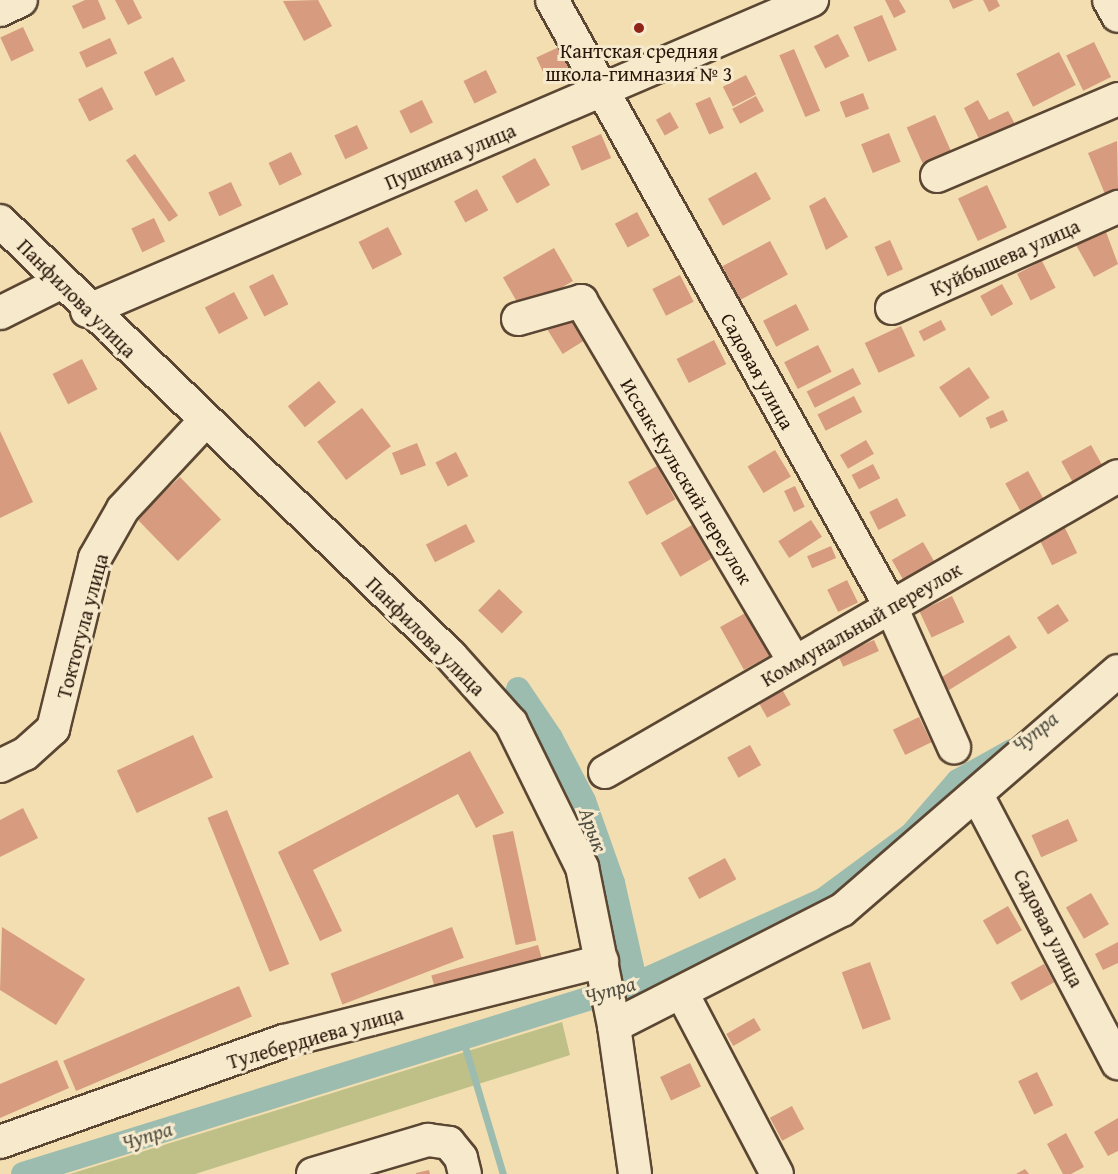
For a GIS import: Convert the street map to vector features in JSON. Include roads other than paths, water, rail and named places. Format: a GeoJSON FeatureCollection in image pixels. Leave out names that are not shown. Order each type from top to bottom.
{"type":"FeatureCollection","features":[{"type":"Feature","properties":{"kind":"street"},"geometry":{"type":"LineString","coordinates":[[0,10],[21,0]]}},
{"type":"Feature","properties":{"kind":"street","name":"Садовая улица"},"geometry":{"type":"LineString","coordinates":[[552,0],[601,92],[891,607],[954,747]]}},
{"type":"Feature","properties":{"kind":"street","name":"Пушкина улица"},"geometry":{"type":"LineString","coordinates":[[87,311],[812,0]]}},
{"type":"Feature","properties":{"kind":"street"},"geometry":{"type":"LineString","coordinates":[[1109,0],[1118,16]]}},
{"type":"Feature","properties":{"kind":"street"},"geometry":{"type":"LineString","coordinates":[[937,176],[1118,99]]}},
{"type":"Feature","properties":{"kind":"street","name":"Куйбышева улица"},"geometry":{"type":"LineString","coordinates":[[892,308],[1118,207]]}},
{"type":"Feature","properties":{"kind":"street","name":"Панфилова улица"},"geometry":{"type":"LineString","coordinates":[[0,221],[87,311],[451,656],[511,723],[582,867],[614,1026],[635,1174]]}},
{"type":"Feature","properties":{"kind":"street"},"geometry":{"type":"LineString","coordinates":[[0,313],[60,283]]}},
{"type":"Feature","properties":{"kind":"street","name":"Иссык-Кульский переулок"},"geometry":{"type":"LineString","coordinates":[[518,319],[581,301],[794,661]]}},
{"type":"Feature","properties":{"kind":"street","name":"Токтогула улица"},"geometry":{"type":"LineString","coordinates":[[0,766],[25,754],[53,729],[95,558],[123,509],[204,422]]}},
{"type":"Feature","properties":{"kind":"street","name":"Коммунальный переулок"},"geometry":{"type":"LineString","coordinates":[[605,772],[1118,476]]}},
{"type":"Feature","properties":{"kind":"street"},"geometry":{"type":"LineString","coordinates":[[614,1026],[683,995],[842,910],[1118,671]]}},
{"type":"Feature","properties":{"kind":"street","name":"Садовая улица"},"geometry":{"type":"LineString","coordinates":[[977,795],[1118,1063]]}},
{"type":"Feature","properties":{"kind":"street","name":"Тулебердиева улица"},"geometry":{"type":"LineString","coordinates":[[0,1142],[284,1041],[602,961]]}},
{"type":"Feature","properties":{"kind":"street"},"geometry":{"type":"LineString","coordinates":[[683,995],[777,1174]]}},
{"type":"Feature","properties":{"kind":"street"},"geometry":{"type":"LineString","coordinates":[[314,1174],[428,1140],[448,1143],[463,1166]]}},
{"type":"Feature","properties":{"kind":"waterway","name":"Арык"},"geometry":{"type":"LineString","coordinates":[[518,689],[551,738],[584,801],[613,883],[636,984]]}},
{"type":"Feature","properties":{"kind":"waterway","name":"Чупра"},"geometry":{"type":"LineString","coordinates":[[23,1174],[636,984],[823,900],[911,835],[958,781],[1012,751]]}},
{"type":"Feature","properties":{"kind":"waterway"},"geometry":{"type":"LineString","coordinates":[[463,1040],[503,1174]]}},
{"type":"Feature","properties":{"kind":"place","name":"Кантская средняя школа-гимназия № 3"},"geometry":{"type":"Point","coordinates":[639,28]}}]}
